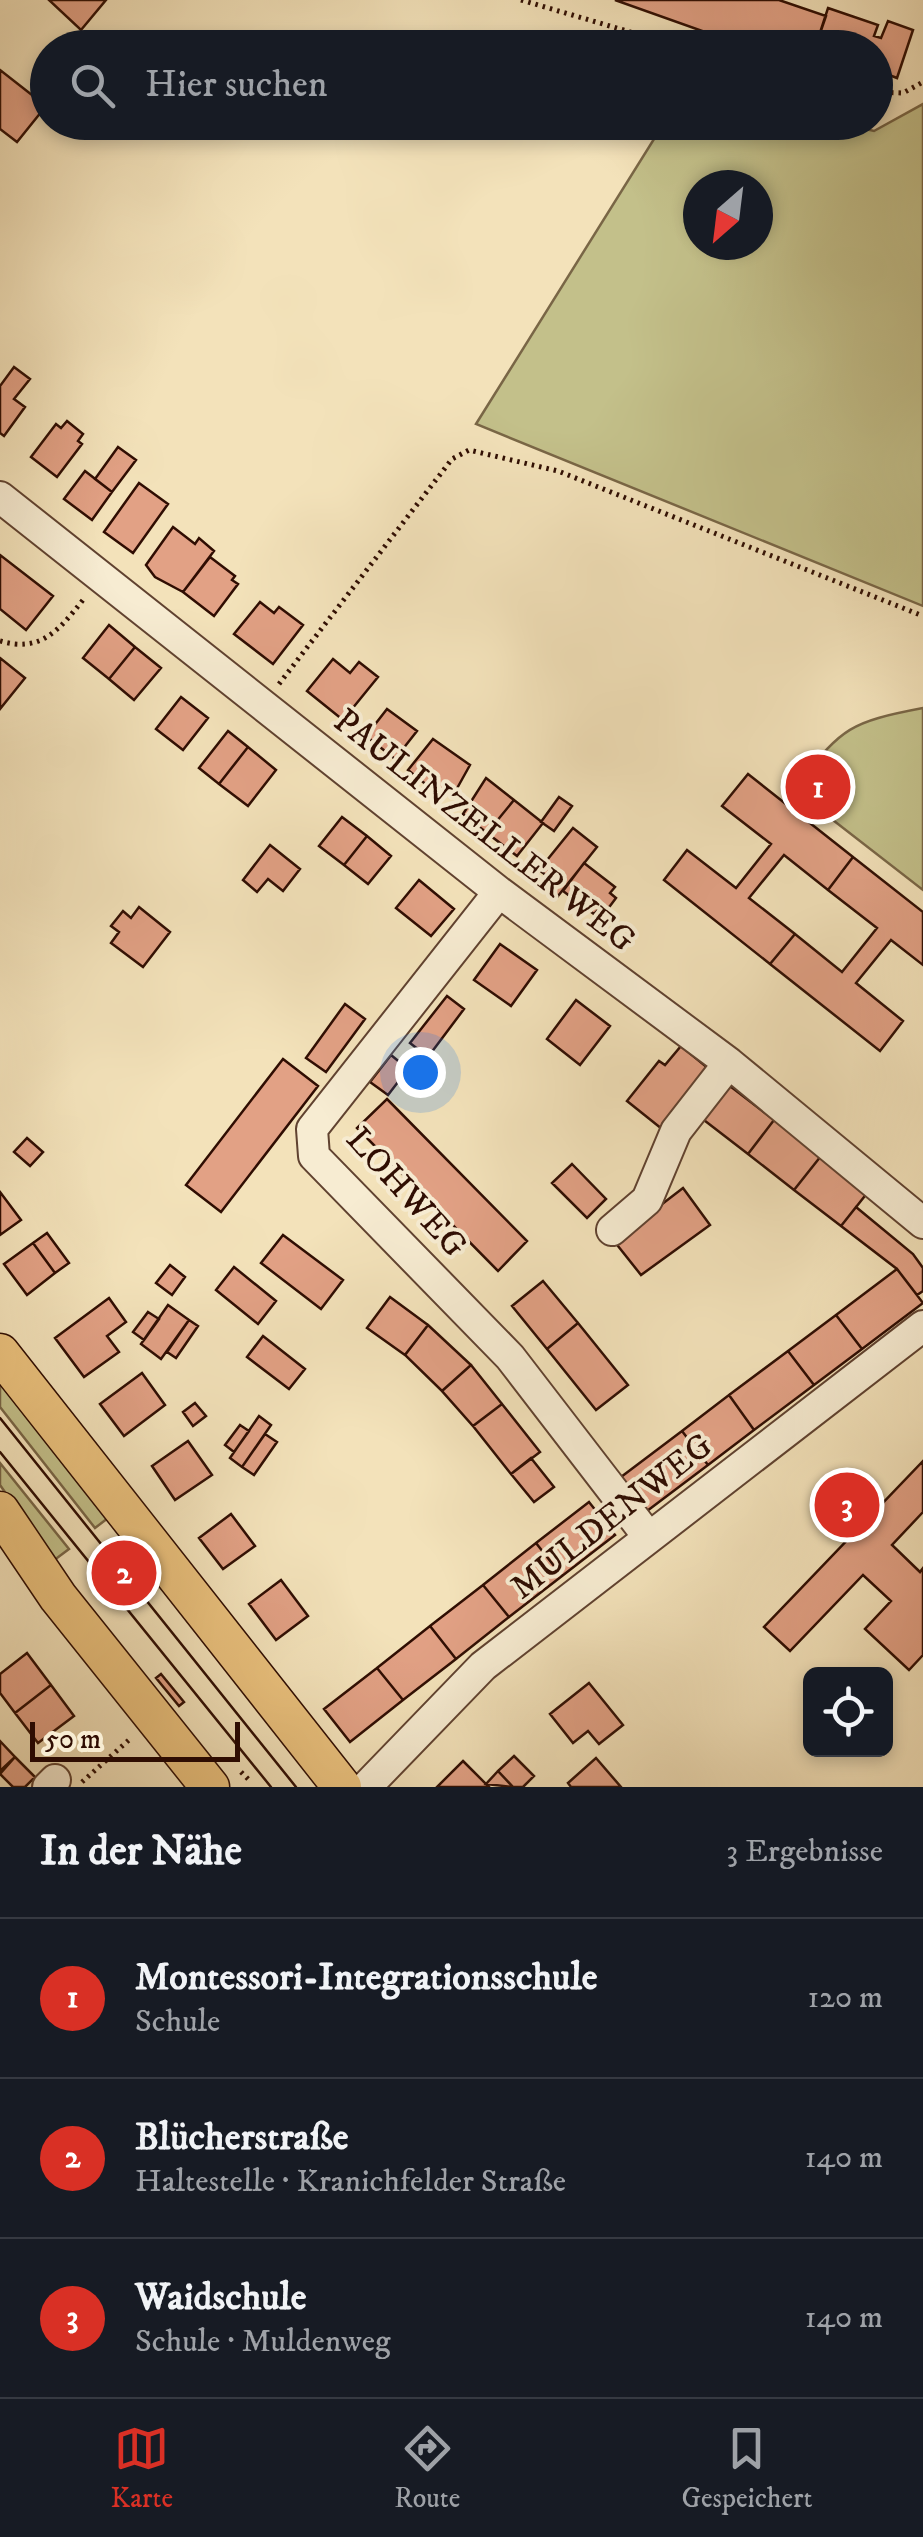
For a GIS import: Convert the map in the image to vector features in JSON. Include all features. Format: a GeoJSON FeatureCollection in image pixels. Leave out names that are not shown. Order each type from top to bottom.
{"type":"FeatureCollection","features":[{"type":"Feature","properties":{"kind":"main road"},"geometry":{"type":"LineString","coordinates":[[0,1354],[342,1787]]}},
{"type":"Feature","properties":{"kind":"main road"},"geometry":{"type":"LineString","coordinates":[[0,1511],[58,1597],[225,1779]]}},
{"type":"Feature","properties":{"kind":"street","name":"PAULINZELLER WEG"},"geometry":{"type":"LineString","coordinates":[[0,497],[499,892],[730,1063],[923,1223]]}},
{"type":"Feature","properties":{"kind":"street","name":"LOHWEG"},"geometry":{"type":"LineString","coordinates":[[499,892],[312,1129],[314,1156],[510,1357],[647,1535]]}},
{"type":"Feature","properties":{"kind":"street"},"geometry":{"type":"LineString","coordinates":[[612,1230],[648,1200],[676,1131],[730,1063]]}},
{"type":"Feature","properties":{"kind":"street","name":"MULDENWEG"},"geometry":{"type":"LineString","coordinates":[[366,1787],[483,1666],[647,1535],[923,1326]]}},
{"type":"Feature","properties":{"kind":"path"},"geometry":{"type":"LineString","coordinates":[[520,0],[623,30]]}},
{"type":"Feature","properties":{"kind":"path"},"geometry":{"type":"LineString","coordinates":[[893,93],[903,93],[923,82]]}},
{"type":"Feature","properties":{"kind":"path"},"geometry":{"type":"LineString","coordinates":[[262,706],[452,460],[469,450],[490,452],[627,497],[923,616]]}},
{"type":"Feature","properties":{"kind":"path"},"geometry":{"type":"LineString","coordinates":[[0,641],[26,646],[44,640],[60,628],[101,578]]}},
{"type":"Feature","properties":{"kind":"path"},"geometry":{"type":"LineString","coordinates":[[60,1785],[135,1734]]}},
{"type":"Feature","properties":{"kind":"path"},"geometry":{"type":"LineString","coordinates":[[225,1779],[249,1780]]}},
{"type":"Feature","properties":{"kind":"shaded area"},"geometry":{"type":"Polygon","coordinates":[[[923,104],[923,606],[476,424],[653,140],[893,140],[893,121],[923,104]]]}},
{"type":"Feature","properties":{"kind":"shaded area"},"geometry":{"type":"Polygon","coordinates":[[[923,708],[923,890],[793,789],[847,732],[860,724],[923,708]]]}},
{"type":"Feature","properties":{"kind":"shaded area"},"geometry":{"type":"Polygon","coordinates":[[[0,1380],[108,1518],[95,1528],[0,1407],[0,1380]]]}},
{"type":"Feature","properties":{"kind":"shaded area"},"geometry":{"type":"Polygon","coordinates":[[[0,1463],[69,1549],[53,1561],[0,1485],[0,1463]]]}},
{"type":"Feature","properties":{"kind":"building"},"geometry":{"type":"Polygon","coordinates":[[[49,0],[106,0],[81,30],[49,0]]]}},
{"type":"Feature","properties":{"kind":"building"},"geometry":{"type":"Polygon","coordinates":[[[615,0],[779,0],[826,16],[821,30],[699,30],[615,0]]]}},
{"type":"Feature","properties":{"kind":"building"},"geometry":{"type":"Polygon","coordinates":[[[828,8],[878,25],[876,30],[821,30],[828,8]]]}},
{"type":"Feature","properties":{"kind":"building"},"geometry":{"type":"Polygon","coordinates":[[[888,21],[913,30],[897,78],[893,76],[893,30],[884,30],[888,21]]]}},
{"type":"Feature","properties":{"kind":"building"},"geometry":{"type":"Polygon","coordinates":[[[0,70],[30,93],[30,126],[17,142],[0,129],[0,70]]]}},
{"type":"Feature","properties":{"kind":"building"},"geometry":{"type":"Polygon","coordinates":[[[14,367],[30,379],[14,399],[25,407],[4,436],[0,433],[0,386],[14,367]]]}},
{"type":"Feature","properties":{"kind":"building"},"geometry":{"type":"Polygon","coordinates":[[[67,421],[83,434],[78,441],[82,444],[57,477],[31,457],[56,424],[61,428],[67,421]]]}},
{"type":"Feature","properties":{"kind":"building"},"geometry":{"type":"Polygon","coordinates":[[[118,447],[136,460],[112,492],[95,479],[118,447]]]}},
{"type":"Feature","properties":{"kind":"building"},"geometry":{"type":"Polygon","coordinates":[[[85,471],[112,492],[92,520],[64,499],[85,471]]]}},
{"type":"Feature","properties":{"kind":"building"},"geometry":{"type":"Polygon","coordinates":[[[139,483],[168,504],[133,553],[104,532],[139,483]]]}},
{"type":"Feature","properties":{"kind":"building"},"geometry":{"type":"Polygon","coordinates":[[[173,527],[195,544],[199,538],[214,551],[183,592],[155,577],[146,565],[173,527]]]}},
{"type":"Feature","properties":{"kind":"building"},"geometry":{"type":"Polygon","coordinates":[[[0,555],[53,596],[26,630],[0,609],[0,555]]]}},
{"type":"Feature","properties":{"kind":"building"},"geometry":{"type":"Polygon","coordinates":[[[210,557],[235,576],[232,580],[238,584],[214,616],[183,592],[210,557]]]}},
{"type":"Feature","properties":{"kind":"building"},"geometry":{"type":"Polygon","coordinates":[[[260,602],[274,613],[279,607],[303,625],[273,664],[234,634],[260,602]]]}},
{"type":"Feature","properties":{"kind":"building"},"geometry":{"type":"Polygon","coordinates":[[[109,625],[135,647],[109,679],[83,658],[109,625]]]}},
{"type":"Feature","properties":{"kind":"building"},"geometry":{"type":"Polygon","coordinates":[[[135,647],[161,668],[134,700],[109,679],[135,647]]]}},
{"type":"Feature","properties":{"kind":"building"},"geometry":{"type":"Polygon","coordinates":[[[0,658],[25,678],[0,709],[0,658]]]}},
{"type":"Feature","properties":{"kind":"building"},"geometry":{"type":"Polygon","coordinates":[[[333,659],[350,673],[359,662],[378,677],[343,720],[307,691],[333,659]]]}},
{"type":"Feature","properties":{"kind":"building"},"geometry":{"type":"Polygon","coordinates":[[[181,697],[208,718],[183,750],[156,729],[181,697]]]}},
{"type":"Feature","properties":{"kind":"building"},"geometry":{"type":"Polygon","coordinates":[[[387,709],[417,731],[395,759],[366,736],[387,709]]]}},
{"type":"Feature","properties":{"kind":"building"},"geometry":{"type":"Polygon","coordinates":[[[228,731],[248,747],[219,784],[199,768],[228,731]]]}},
{"type":"Feature","properties":{"kind":"building"},"geometry":{"type":"Polygon","coordinates":[[[433,739],[470,765],[455,792],[451,789],[443,798],[408,770],[433,739]]]}},
{"type":"Feature","properties":{"kind":"building"},"geometry":{"type":"Polygon","coordinates":[[[248,747],[276,770],[248,806],[219,784],[248,747]]]}},
{"type":"Feature","properties":{"kind":"building"},"geometry":{"type":"Polygon","coordinates":[[[748,774],[853,857],[828,890],[784,855],[749,898],[795,934],[770,964],[664,880],[687,850],[736,888],[771,844],[722,806],[748,774]]]}},
{"type":"Feature","properties":{"kind":"building"},"geometry":{"type":"Polygon","coordinates":[[[486,778],[514,800],[487,833],[463,814],[486,778]]]}},
{"type":"Feature","properties":{"kind":"building"},"geometry":{"type":"Polygon","coordinates":[[[559,797],[572,806],[554,831],[541,822],[559,797]]]}},
{"type":"Feature","properties":{"kind":"building"},"geometry":{"type":"Polygon","coordinates":[[[514,800],[543,823],[517,856],[487,833],[514,800]]]}},
{"type":"Feature","properties":{"kind":"building"},"geometry":{"type":"Polygon","coordinates":[[[342,817],[367,836],[344,865],[319,846],[342,817]]]}},
{"type":"Feature","properties":{"kind":"building"},"geometry":{"type":"Polygon","coordinates":[[[573,828],[597,847],[558,896],[548,888],[554,881],[539,870],[573,828]]]}},
{"type":"Feature","properties":{"kind":"building"},"geometry":{"type":"Polygon","coordinates":[[[367,836],[391,856],[368,884],[344,865],[367,836]]]}},
{"type":"Feature","properties":{"kind":"building"},"geometry":{"type":"Polygon","coordinates":[[[270,845],[300,869],[283,891],[268,879],[257,892],[243,880],[270,845]]]}},
{"type":"Feature","properties":{"kind":"building"},"geometry":{"type":"Polygon","coordinates":[[[853,857],[923,912],[923,965],[891,940],[856,983],[903,1021],[880,1051],[770,964],[795,934],[842,972],[877,928],[828,890],[853,857]]]}},
{"type":"Feature","properties":{"kind":"building"},"geometry":{"type":"Polygon","coordinates":[[[584,863],[615,887],[610,893],[616,898],[604,914],[598,910],[594,914],[563,891],[584,863]]]}},
{"type":"Feature","properties":{"kind":"building"},"geometry":{"type":"Polygon","coordinates":[[[419,880],[454,909],[431,936],[396,908],[419,880]]]}},
{"type":"Feature","properties":{"kind":"building"},"geometry":{"type":"Polygon","coordinates":[[[139,907],[170,932],[143,967],[111,943],[119,932],[111,926],[123,911],[131,918],[139,907]]]}},
{"type":"Feature","properties":{"kind":"building"},"geometry":{"type":"Polygon","coordinates":[[[500,944],[537,970],[511,1006],[474,980],[500,944]]]}},
{"type":"Feature","properties":{"kind":"building"},"geometry":{"type":"Polygon","coordinates":[[[447,996],[464,1009],[428,1057],[410,1043],[447,996]]]}},
{"type":"Feature","properties":{"kind":"building"},"geometry":{"type":"Polygon","coordinates":[[[576,1000],[610,1026],[580,1065],[547,1039],[576,1000]]]}},
{"type":"Feature","properties":{"kind":"building"},"geometry":{"type":"Polygon","coordinates":[[[345,1004],[365,1019],[326,1072],[306,1058],[345,1004]]]}},
{"type":"Feature","properties":{"kind":"building"},"geometry":{"type":"Polygon","coordinates":[[[681,1046],[709,1069],[662,1129],[627,1101],[659,1061],[665,1065],[681,1046]]]}},
{"type":"Feature","properties":{"kind":"building"},"geometry":{"type":"Polygon","coordinates":[[[391,1055],[408,1069],[388,1095],[370,1082],[391,1055]]]}},
{"type":"Feature","properties":{"kind":"building"},"geometry":{"type":"Polygon","coordinates":[[[283,1059],[318,1086],[221,1212],[186,1185],[283,1059]]]}},
{"type":"Feature","properties":{"kind":"building"},"geometry":{"type":"Polygon","coordinates":[[[726,1083],[774,1120],[748,1154],[700,1117],[726,1083]]]}},
{"type":"Feature","properties":{"kind":"building"},"geometry":{"type":"Polygon","coordinates":[[[387,1099],[527,1241],[498,1271],[357,1128],[387,1099]]]}},
{"type":"Feature","properties":{"kind":"building"},"geometry":{"type":"Polygon","coordinates":[[[774,1120],[821,1156],[794,1190],[748,1154],[774,1120]]]}},
{"type":"Feature","properties":{"kind":"building"},"geometry":{"type":"Polygon","coordinates":[[[27,1138],[43,1152],[30,1166],[14,1152],[27,1138]]]}},
{"type":"Feature","properties":{"kind":"building"},"geometry":{"type":"Polygon","coordinates":[[[821,1156],[868,1192],[841,1226],[794,1190],[821,1156]]]}},
{"type":"Feature","properties":{"kind":"building"},"geometry":{"type":"Polygon","coordinates":[[[572,1164],[606,1199],[587,1218],[552,1183],[572,1164]]]}},
{"type":"Feature","properties":{"kind":"building"},"geometry":{"type":"Polygon","coordinates":[[[683,1188],[710,1225],[641,1275],[614,1241],[683,1188]]]}},
{"type":"Feature","properties":{"kind":"building"},"geometry":{"type":"Polygon","coordinates":[[[0,1192],[21,1220],[0,1235],[0,1192]]]}},
{"type":"Feature","properties":{"kind":"building"},"geometry":{"type":"Polygon","coordinates":[[[856,1207],[913,1254],[923,1268],[923,1291],[917,1295],[897,1269],[841,1226],[856,1207]]]}},
{"type":"Feature","properties":{"kind":"building"},"geometry":{"type":"Polygon","coordinates":[[[47,1233],[69,1263],[55,1273],[33,1243],[47,1233]]]}},
{"type":"Feature","properties":{"kind":"building"},"geometry":{"type":"Polygon","coordinates":[[[283,1235],[343,1280],[321,1309],[261,1263],[283,1235]]]}},
{"type":"Feature","properties":{"kind":"building"},"geometry":{"type":"Polygon","coordinates":[[[33,1243],[55,1273],[27,1295],[4,1264],[33,1243]]]}},
{"type":"Feature","properties":{"kind":"building"},"geometry":{"type":"Polygon","coordinates":[[[170,1265],[185,1277],[172,1295],[156,1283],[170,1265]]]}},
{"type":"Feature","properties":{"kind":"building"},"geometry":{"type":"Polygon","coordinates":[[[234,1267],[276,1301],[258,1324],[216,1290],[234,1267]]]}},
{"type":"Feature","properties":{"kind":"building"},"geometry":{"type":"Polygon","coordinates":[[[897,1269],[923,1303],[862,1349],[836,1315],[897,1269]]]}},
{"type":"Feature","properties":{"kind":"building"},"geometry":{"type":"Polygon","coordinates":[[[543,1281],[578,1323],[547,1349],[512,1306],[543,1281]]]}},
{"type":"Feature","properties":{"kind":"building"},"geometry":{"type":"Polygon","coordinates":[[[390,1297],[428,1325],[405,1355],[367,1328],[390,1297]]]}},
{"type":"Feature","properties":{"kind":"building"},"geometry":{"type":"Polygon","coordinates":[[[109,1298],[126,1322],[107,1336],[119,1352],[84,1377],[55,1338],[109,1298]]]}},
{"type":"Feature","properties":{"kind":"building"},"geometry":{"type":"Polygon","coordinates":[[[168,1305],[189,1320],[161,1359],[141,1344],[168,1305]]]}},
{"type":"Feature","properties":{"kind":"building"},"geometry":{"type":"Polygon","coordinates":[[[148,1312],[159,1319],[144,1340],[133,1332],[148,1312]]]}},
{"type":"Feature","properties":{"kind":"building"},"geometry":{"type":"Polygon","coordinates":[[[836,1315],[862,1349],[814,1385],[788,1351],[836,1315]]]}},
{"type":"Feature","properties":{"kind":"building"},"geometry":{"type":"Polygon","coordinates":[[[189,1320],[198,1326],[176,1358],[167,1352],[189,1320]]]}},
{"type":"Feature","properties":{"kind":"building"},"geometry":{"type":"Polygon","coordinates":[[[578,1323],[628,1385],[596,1410],[547,1349],[578,1323]]]}},
{"type":"Feature","properties":{"kind":"building"},"geometry":{"type":"Polygon","coordinates":[[[428,1325],[471,1365],[442,1391],[405,1355],[428,1325]]]}},
{"type":"Feature","properties":{"kind":"building"},"geometry":{"type":"Polygon","coordinates":[[[263,1336],[305,1369],[289,1389],[247,1357],[263,1336]]]}},
{"type":"Feature","properties":{"kind":"building"},"geometry":{"type":"Polygon","coordinates":[[[788,1351],[814,1385],[754,1430],[729,1395],[788,1351]]]}},
{"type":"Feature","properties":{"kind":"building"},"geometry":{"type":"Polygon","coordinates":[[[471,1365],[502,1404],[473,1426],[442,1391],[471,1365]]]}},
{"type":"Feature","properties":{"kind":"building"},"geometry":{"type":"Polygon","coordinates":[[[142,1373],[165,1405],[124,1436],[100,1404],[142,1373]]]}},
{"type":"Feature","properties":{"kind":"building"},"geometry":{"type":"Polygon","coordinates":[[[729,1395],[754,1430],[708,1465],[682,1431],[729,1395]]]}},
{"type":"Feature","properties":{"kind":"building"},"geometry":{"type":"Polygon","coordinates":[[[195,1403],[206,1416],[193,1426],[183,1412],[195,1403]]]}},
{"type":"Feature","properties":{"kind":"building"},"geometry":{"type":"Polygon","coordinates":[[[502,1404],[540,1452],[511,1474],[473,1426],[502,1404]]]}},
{"type":"Feature","properties":{"kind":"building"},"geometry":{"type":"Polygon","coordinates":[[[259,1416],[271,1425],[242,1467],[230,1458],[259,1416]]]}},
{"type":"Feature","properties":{"kind":"building"},"geometry":{"type":"Polygon","coordinates":[[[240,1425],[249,1431],[234,1452],[225,1445],[240,1425]]]}},
{"type":"Feature","properties":{"kind":"building"},"geometry":{"type":"Polygon","coordinates":[[[682,1431],[708,1465],[647,1511],[621,1477],[682,1431]]]}},
{"type":"Feature","properties":{"kind":"building"},"geometry":{"type":"Polygon","coordinates":[[[265,1434],[277,1442],[254,1475],[242,1467],[265,1434]]]}},
{"type":"Feature","properties":{"kind":"building"},"geometry":{"type":"Polygon","coordinates":[[[188,1441],[212,1475],[175,1500],[152,1466],[188,1441]]]}},
{"type":"Feature","properties":{"kind":"building"},"geometry":{"type":"Polygon","coordinates":[[[531,1458],[554,1487],[534,1502],[511,1474],[531,1458]]]}},
{"type":"Feature","properties":{"kind":"building"},"geometry":{"type":"Polygon","coordinates":[[[923,1461],[923,1512],[892,1545],[920,1572],[923,1568],[923,1655],[909,1670],[865,1629],[891,1601],[863,1575],[790,1651],[764,1627],[923,1461]]]}},
{"type":"Feature","properties":{"kind":"building"},"geometry":{"type":"Polygon","coordinates":[[[589,1502],[615,1535],[562,1576],[536,1543],[589,1502]]]}},
{"type":"Feature","properties":{"kind":"building"},"geometry":{"type":"Polygon","coordinates":[[[231,1514],[255,1546],[223,1569],[199,1538],[231,1514]]]}},
{"type":"Feature","properties":{"kind":"building"},"geometry":{"type":"Polygon","coordinates":[[[536,1543],[562,1576],[509,1617],[483,1585],[536,1543]]]}},
{"type":"Feature","properties":{"kind":"building"},"geometry":{"type":"Polygon","coordinates":[[[281,1580],[308,1616],[276,1640],[249,1604],[281,1580]]]}},
{"type":"Feature","properties":{"kind":"building"},"geometry":{"type":"Polygon","coordinates":[[[483,1585],[509,1617],[456,1659],[430,1626],[483,1585]]]}},
{"type":"Feature","properties":{"kind":"building"},"geometry":{"type":"Polygon","coordinates":[[[430,1626],[456,1659],[403,1700],[377,1668],[430,1626]]]}},
{"type":"Feature","properties":{"kind":"building"},"geometry":{"type":"Polygon","coordinates":[[[27,1653],[51,1685],[15,1713],[0,1693],[0,1674],[27,1653]]]}},
{"type":"Feature","properties":{"kind":"building"},"geometry":{"type":"Polygon","coordinates":[[[377,1668],[403,1700],[350,1742],[324,1709],[377,1668]]]}},
{"type":"Feature","properties":{"kind":"building"},"geometry":{"type":"Polygon","coordinates":[[[161,1674],[184,1702],[179,1706],[156,1678],[161,1674]]]}},
{"type":"Feature","properties":{"kind":"building"},"geometry":{"type":"Polygon","coordinates":[[[589,1683],[623,1725],[599,1744],[588,1731],[573,1743],[550,1714],[589,1683]]]}},
{"type":"Feature","properties":{"kind":"building"},"geometry":{"type":"Polygon","coordinates":[[[51,1685],[74,1716],[38,1743],[15,1713],[51,1685]]]}},
{"type":"Feature","properties":{"kind":"building"},"geometry":{"type":"Polygon","coordinates":[[[0,1741],[15,1757],[0,1771],[0,1741]]]}},
{"type":"Feature","properties":{"kind":"building"},"geometry":{"type":"Polygon","coordinates":[[[514,1756],[534,1776],[523,1787],[513,1787],[498,1771],[514,1756]]]}},
{"type":"Feature","properties":{"kind":"building"},"geometry":{"type":"Polygon","coordinates":[[[15,1757],[35,1777],[25,1787],[13,1787],[0,1774],[15,1757]]]}},
{"type":"Feature","properties":{"kind":"building"},"geometry":{"type":"Polygon","coordinates":[[[596,1758],[621,1787],[571,1787],[568,1783],[596,1758]]]}},
{"type":"Feature","properties":{"kind":"building"},"geometry":{"type":"Polygon","coordinates":[[[463,1761],[489,1787],[437,1787],[463,1761]]]}},
{"type":"Feature","properties":{"kind":"building"},"geometry":{"type":"Polygon","coordinates":[[[498,1771],[513,1787],[486,1784],[498,1771]]]}},
{"type":"Feature","properties":{"kind":"tram line"},"geometry":{"type":"LineString","coordinates":[[0,1418],[296,1787]]}},
{"type":"Feature","properties":{"kind":"tram line"},"geometry":{"type":"LineString","coordinates":[[0,1452],[271,1787]]}},
{"type":"Feature","properties":{"kind":"place","name":"Montessori-Integrationsschule"},"geometry":{"type":"Point","coordinates":[818,787]}},
{"type":"Feature","properties":{"kind":"place","name":"Waidschule"},"geometry":{"type":"Point","coordinates":[847,1505]}},
{"type":"Feature","properties":{"kind":"place","name":"Blücherstraße"},"geometry":{"type":"Point","coordinates":[124,1573]}}]}
